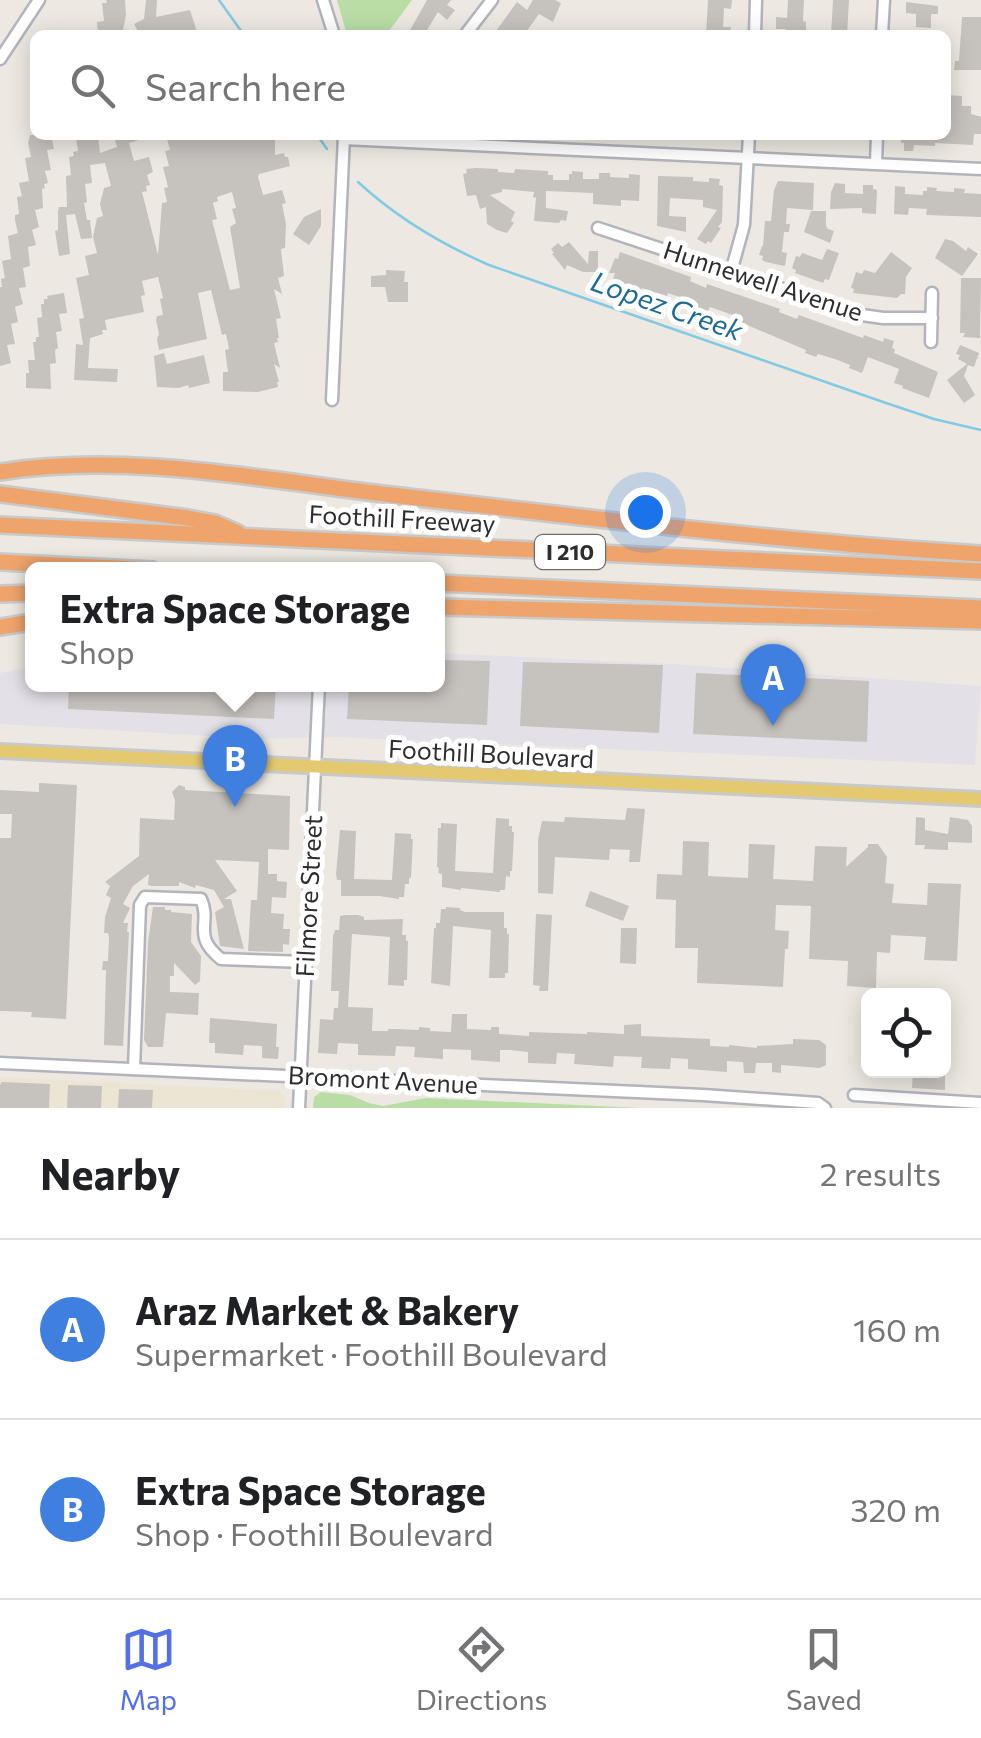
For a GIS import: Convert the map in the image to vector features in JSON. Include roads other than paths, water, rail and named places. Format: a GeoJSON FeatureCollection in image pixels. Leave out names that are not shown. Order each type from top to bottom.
{"type":"FeatureCollection","features":[{"type":"Feature","properties":{"kind":"highway"},"geometry":{"type":"LineString","coordinates":[[0,472],[97,464],[150,466],[644,524],[897,549],[980,562]]}},
{"type":"Feature","properties":{"kind":"highway"},"geometry":{"type":"LineString","coordinates":[[0,494],[188,518],[215,523],[246,537]]}},
{"type":"Feature","properties":{"kind":"highway","name":"Foothill Freeway"},"geometry":{"type":"LineString","coordinates":[[0,525],[980,562]]}},
{"type":"Feature","properties":{"kind":"highway"},"geometry":{"type":"LineString","coordinates":[[0,562],[25,563]]}},
{"type":"Feature","properties":{"kind":"highway","name":"I 210"},"geometry":{"type":"LineString","coordinates":[[445,584],[977,614]]}},
{"type":"Feature","properties":{"kind":"highway"},"geometry":{"type":"LineString","coordinates":[[0,594],[25,593]]}},
{"type":"Feature","properties":{"kind":"highway"},"geometry":{"type":"LineString","coordinates":[[445,608],[977,614]]}},
{"type":"Feature","properties":{"kind":"highway"},"geometry":{"type":"LineString","coordinates":[[0,627],[25,623]]}},
{"type":"Feature","properties":{"kind":"main road","name":"Foothill Boulevard"},"geometry":{"type":"LineString","coordinates":[[0,751],[981,799]]}},
{"type":"Feature","properties":{"kind":"street"},"geometry":{"type":"LineString","coordinates":[[0,59],[39,0]]}},
{"type":"Feature","properties":{"kind":"street"},"geometry":{"type":"LineString","coordinates":[[323,0],[332,30]]}},
{"type":"Feature","properties":{"kind":"street"},"geometry":{"type":"LineString","coordinates":[[469,30],[492,0]]}},
{"type":"Feature","properties":{"kind":"street"},"geometry":{"type":"LineString","coordinates":[[754,30],[756,0]]}},
{"type":"Feature","properties":{"kind":"street"},"geometry":{"type":"LineString","coordinates":[[882,30],[884,0]]}},
{"type":"Feature","properties":{"kind":"street"},"geometry":{"type":"LineString","coordinates":[[332,400],[344,140]]}},
{"type":"Feature","properties":{"kind":"street"},"geometry":{"type":"LineString","coordinates":[[467,140],[981,169]]}},
{"type":"Feature","properties":{"kind":"street"},"geometry":{"type":"LineString","coordinates":[[608,140],[608,150]]}},
{"type":"Feature","properties":{"kind":"street"},"geometry":{"type":"LineString","coordinates":[[731,272],[744,225],[749,140]]}},
{"type":"Feature","properties":{"kind":"street"},"geometry":{"type":"LineString","coordinates":[[876,163],[877,140]]}},
{"type":"Feature","properties":{"kind":"street","name":"Hunnewell Avenue"},"geometry":{"type":"LineString","coordinates":[[598,228],[862,316],[932,318]]}},
{"type":"Feature","properties":{"kind":"street"},"geometry":{"type":"LineString","coordinates":[[931,342],[932,293]]}},
{"type":"Feature","properties":{"kind":"street","name":"Filmore Street"},"geometry":{"type":"LineString","coordinates":[[299,1108],[319,692]]}},
{"type":"Feature","properties":{"kind":"street"},"geometry":{"type":"LineString","coordinates":[[134,1068],[140,905],[145,897],[202,899],[204,938],[221,959],[306,962]]}},
{"type":"Feature","properties":{"kind":"street","name":"Bromont Avenue"},"geometry":{"type":"LineString","coordinates":[[0,1063],[703,1095],[818,1102],[825,1108]]}},
{"type":"Feature","properties":{"kind":"street"},"geometry":{"type":"LineString","coordinates":[[702,1108],[703,1095]]}},
{"type":"Feature","properties":{"kind":"street"},"geometry":{"type":"LineString","coordinates":[[854,1095],[981,1103]]}},
{"type":"Feature","properties":{"kind":"waterway","name":"Lopez Creek"},"geometry":{"type":"LineString","coordinates":[[219,0],[240,30]]}},
{"type":"Feature","properties":{"kind":"waterway","name":"Lopez Creek"},"geometry":{"type":"LineString","coordinates":[[321,140],[327,149]]}},
{"type":"Feature","properties":{"kind":"waterway","name":"Lopez Creek"},"geometry":{"type":"LineString","coordinates":[[358,182],[420,229],[489,265],[886,403],[981,430]]}},
{"type":"Feature","properties":{"kind":"place","name":"Araz Market & Bakery"},"geometry":{"type":"Point","coordinates":[773,726]}},
{"type":"Feature","properties":{"kind":"place","name":"Extra Space Storage"},"geometry":{"type":"Point","coordinates":[235,807]}}]}
